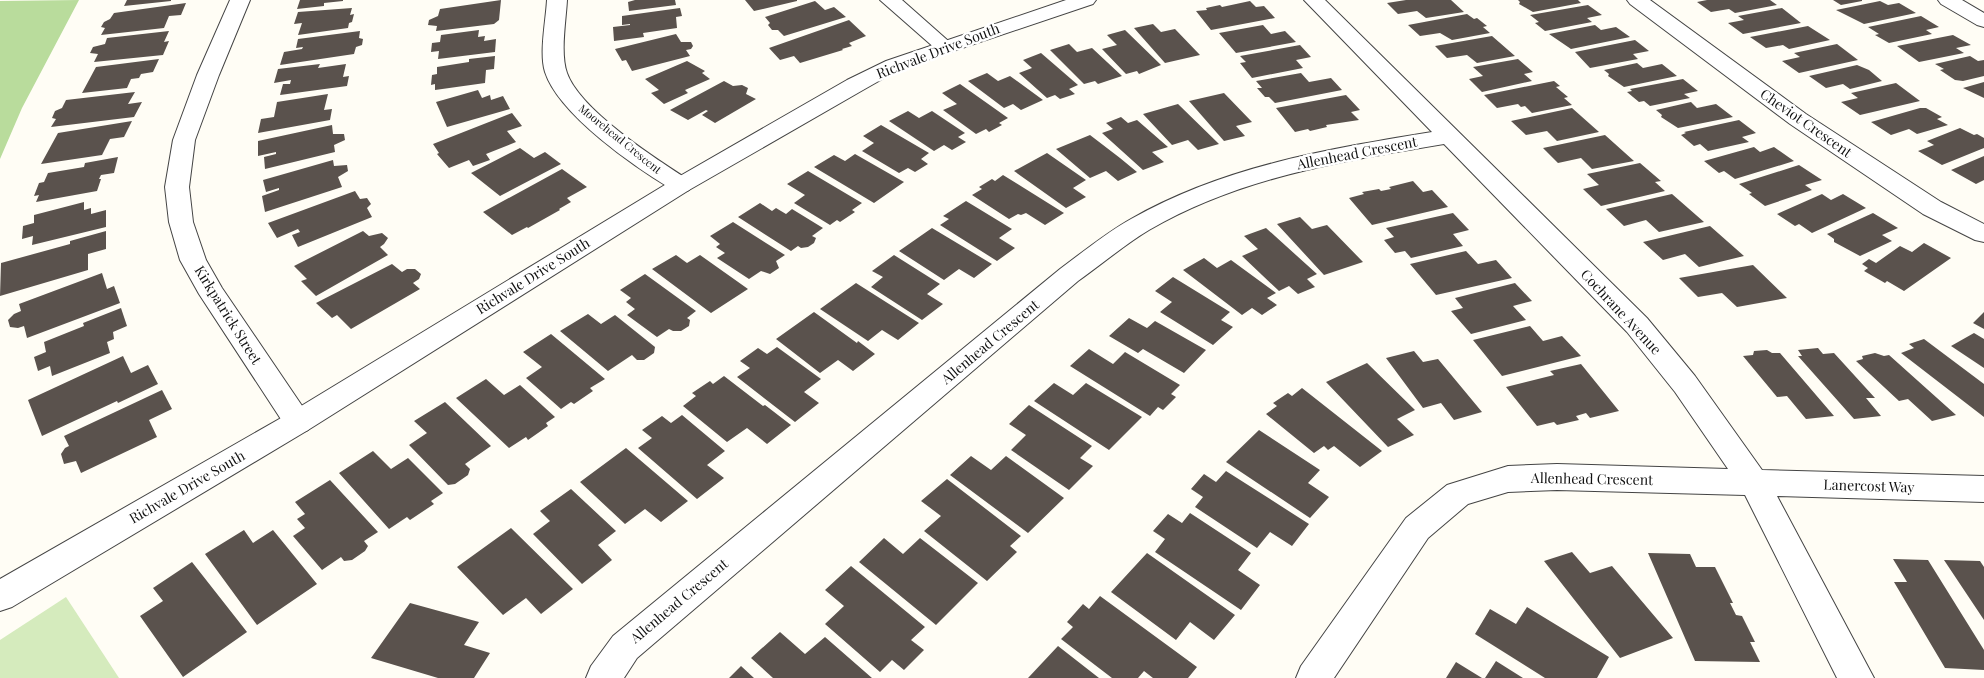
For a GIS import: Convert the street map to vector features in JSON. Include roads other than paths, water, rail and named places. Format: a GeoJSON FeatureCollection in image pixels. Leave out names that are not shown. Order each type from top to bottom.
{"type":"FeatureCollection","features":[{"type":"Feature","properties":{"kind":"street","name":"Kirkpatrick Street"},"geometry":{"type":"LineString","coordinates":[[240,0],[208,75],[184,140],[177,188],[181,222],[193,260],[212,294],[298,422]]}},
{"type":"Feature","properties":{"kind":"street","name":"Moorehead Crescent"},"geometry":{"type":"LineString","coordinates":[[557,0],[555,71],[564,89],[577,106],[654,168],[681,185]]}},
{"type":"Feature","properties":{"kind":"street"},"geometry":{"type":"LineString","coordinates":[[890,0],[944,46]]}},
{"type":"Feature","properties":{"kind":"street","name":"Richvale Drive South"},"geometry":{"type":"LineString","coordinates":[[0,596],[298,422],[681,185],[854,85],[893,65],[944,46],[1086,0]]}},
{"type":"Feature","properties":{"kind":"street","name":"Cochrane Avenue"},"geometry":{"type":"LineString","coordinates":[[1314,0],[1637,325],[1685,384],[1754,483],[1856,678]]}},
{"type":"Feature","properties":{"kind":"street","name":"Cheviot Crescent"},"geometry":{"type":"LineString","coordinates":[[1637,0],[1798,119],[1932,208],[1984,234]]}},
{"type":"Feature","properties":{"kind":"street"},"geometry":{"type":"LineString","coordinates":[[1948,0],[1984,21]]}},
{"type":"Feature","properties":{"kind":"street","name":"Allenhead Crescent"},"geometry":{"type":"LineString","coordinates":[[604,678],[625,647],[1069,276],[1124,235],[1149,219],[1255,175],[1307,162],[1449,136]]}},
{"type":"Feature","properties":{"kind":"street","name":"Allenhead Crescent"},"geometry":{"type":"LineString","coordinates":[[1314,678],[1417,528],[1458,494],[1508,479],[1528,478],[1557,477],[1754,483]]}},
{"type":"Feature","properties":{"kind":"street","name":"Lanercost Way"},"geometry":{"type":"LineString","coordinates":[[1754,483],[1984,489]]}}]}
